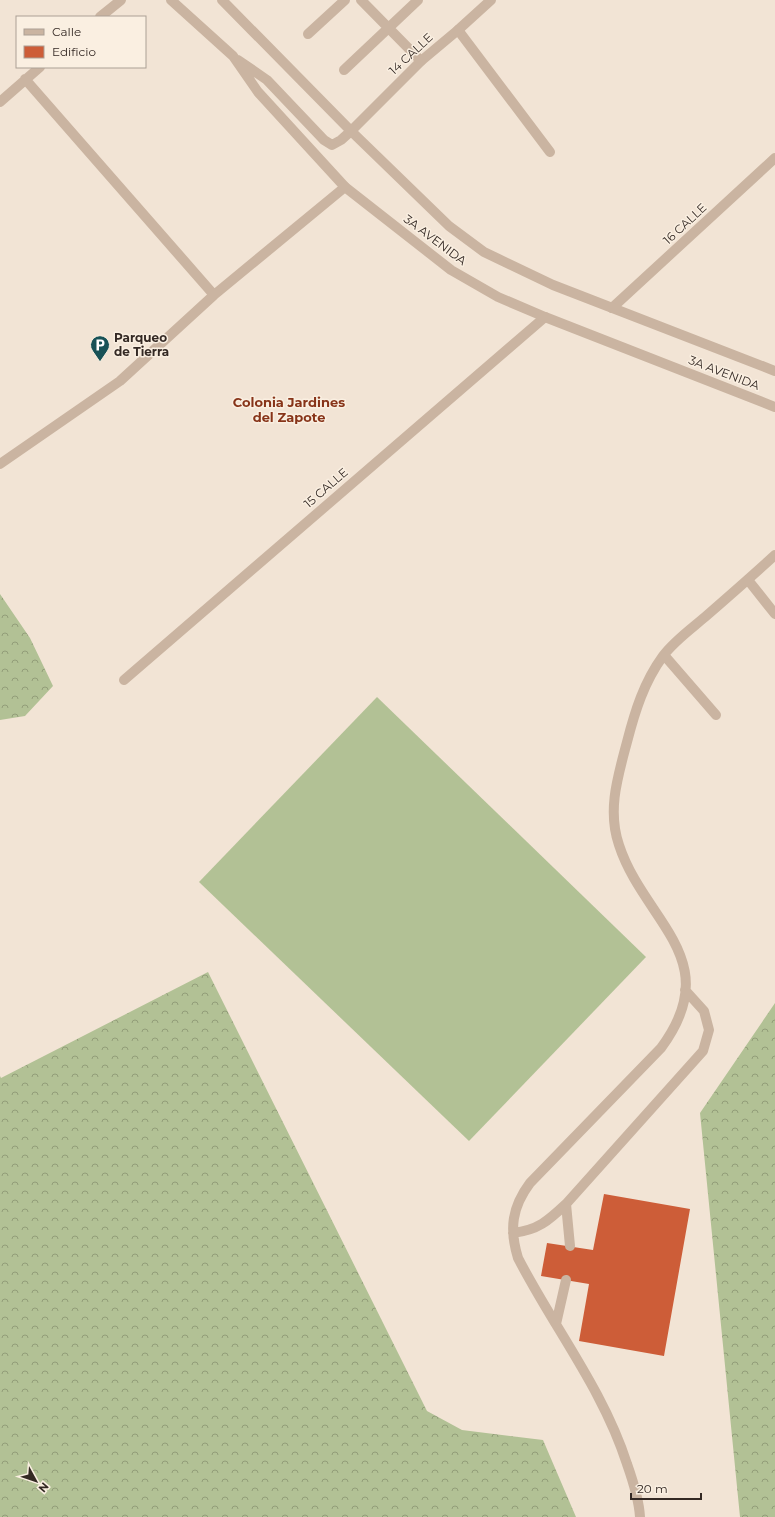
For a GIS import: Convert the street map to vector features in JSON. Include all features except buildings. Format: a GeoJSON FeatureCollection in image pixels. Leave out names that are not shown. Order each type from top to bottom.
{"type":"FeatureCollection","features":[{"type":"Feature","properties":{"kind":"street"},"geometry":{"type":"LineString","coordinates":[[101,16],[121,0]]}},
{"type":"Feature","properties":{"kind":"street","name":"3A AVENIDA"},"geometry":{"type":"LineString","coordinates":[[171,0],[234,56],[258,92],[345,187],[451,270],[498,297],[545,317],[775,407]]}},
{"type":"Feature","properties":{"kind":"street","name":"3A AVENIDA"},"geometry":{"type":"LineString","coordinates":[[222,0],[351,131],[449,226],[484,252],[553,285],[775,370]]}},
{"type":"Feature","properties":{"kind":"street"},"geometry":{"type":"LineString","coordinates":[[308,34],[345,0]]}},
{"type":"Feature","properties":{"kind":"street"},"geometry":{"type":"LineString","coordinates":[[361,0],[421,61]]}},
{"type":"Feature","properties":{"kind":"street"},"geometry":{"type":"LineString","coordinates":[[344,70],[418,0]]}},
{"type":"Feature","properties":{"kind":"street","name":"14 CALLE"},"geometry":{"type":"LineString","coordinates":[[234,56],[267,80],[324,140],[332,145],[341,140],[351,131],[421,61],[491,0]]}},
{"type":"Feature","properties":{"kind":"street"},"geometry":{"type":"LineString","coordinates":[[458,30],[550,152]]}},
{"type":"Feature","properties":{"kind":"street"},"geometry":{"type":"LineString","coordinates":[[0,102],[39,68]]}},
{"type":"Feature","properties":{"kind":"street"},"geometry":{"type":"LineString","coordinates":[[26,79],[214,295]]}},
{"type":"Feature","properties":{"kind":"street","name":"16 CALLE"},"geometry":{"type":"LineString","coordinates":[[612,308],[775,158]]}},
{"type":"Feature","properties":{"kind":"street"},"geometry":{"type":"LineString","coordinates":[[0,464],[120,381],[214,295],[345,187]]}},
{"type":"Feature","properties":{"kind":"street","name":"15 CALLE"},"geometry":{"type":"LineString","coordinates":[[124,680],[545,317]]}},
{"type":"Feature","properties":{"kind":"street"},"geometry":{"type":"LineString","coordinates":[[640,1517],[640,1506],[632,1477],[610,1419],[596,1390],[518,1258],[512,1233],[515,1214],[522,1194],[530,1183],[661,1048],[672,1034],[679,1018],[686,990],[684,970],[680,955],[674,941],[631,872],[618,844],[613,813],[616,782],[639,699],[646,682],[664,654],[680,638],[775,555]]}},
{"type":"Feature","properties":{"kind":"street"},"geometry":{"type":"LineString","coordinates":[[748,580],[775,614]]}},
{"type":"Feature","properties":{"kind":"street"},"geometry":{"type":"LineString","coordinates":[[664,654],[716,715]]}},
{"type":"Feature","properties":{"kind":"street"},"geometry":{"type":"LineString","coordinates":[[512,1233],[528,1232],[549,1220],[566,1204],[703,1051],[709,1030],[704,1011],[686,990]]}},
{"type":"Feature","properties":{"kind":"street"},"geometry":{"type":"LineString","coordinates":[[566,1204],[570,1246]]}},
{"type":"Feature","properties":{"kind":"street"},"geometry":{"type":"LineString","coordinates":[[556,1324],[566,1280]]}},
{"type":"Feature","properties":{"kind":"green space"},"geometry":{"type":"Polygon","coordinates":[[[0,594],[30,638],[53,686],[25,716],[0,720],[0,594]]]}},
{"type":"Feature","properties":{"kind":"green space"},"geometry":{"type":"Polygon","coordinates":[[[377,697],[646,957],[469,1141],[199,882],[377,697]]]}},
{"type":"Feature","properties":{"kind":"green space"},"geometry":{"type":"Polygon","coordinates":[[[208,972],[427,1411],[462,1430],[543,1440],[576,1517],[0,1517],[0,1076],[1,1078],[208,972]]]}},
{"type":"Feature","properties":{"kind":"green space"},"geometry":{"type":"Polygon","coordinates":[[[775,1003],[775,1517],[740,1517],[700,1113],[775,1003]]]}},
{"type":"Feature","properties":{"kind":"place","name":"Parqueo de Tierra"},"geometry":{"type":"Point","coordinates":[100,362]}},
{"type":"Feature","properties":{"kind":"district","name":"Colonia Jardines del Zapote"},"geometry":{"type":"Point","coordinates":[289,410]}}]}
